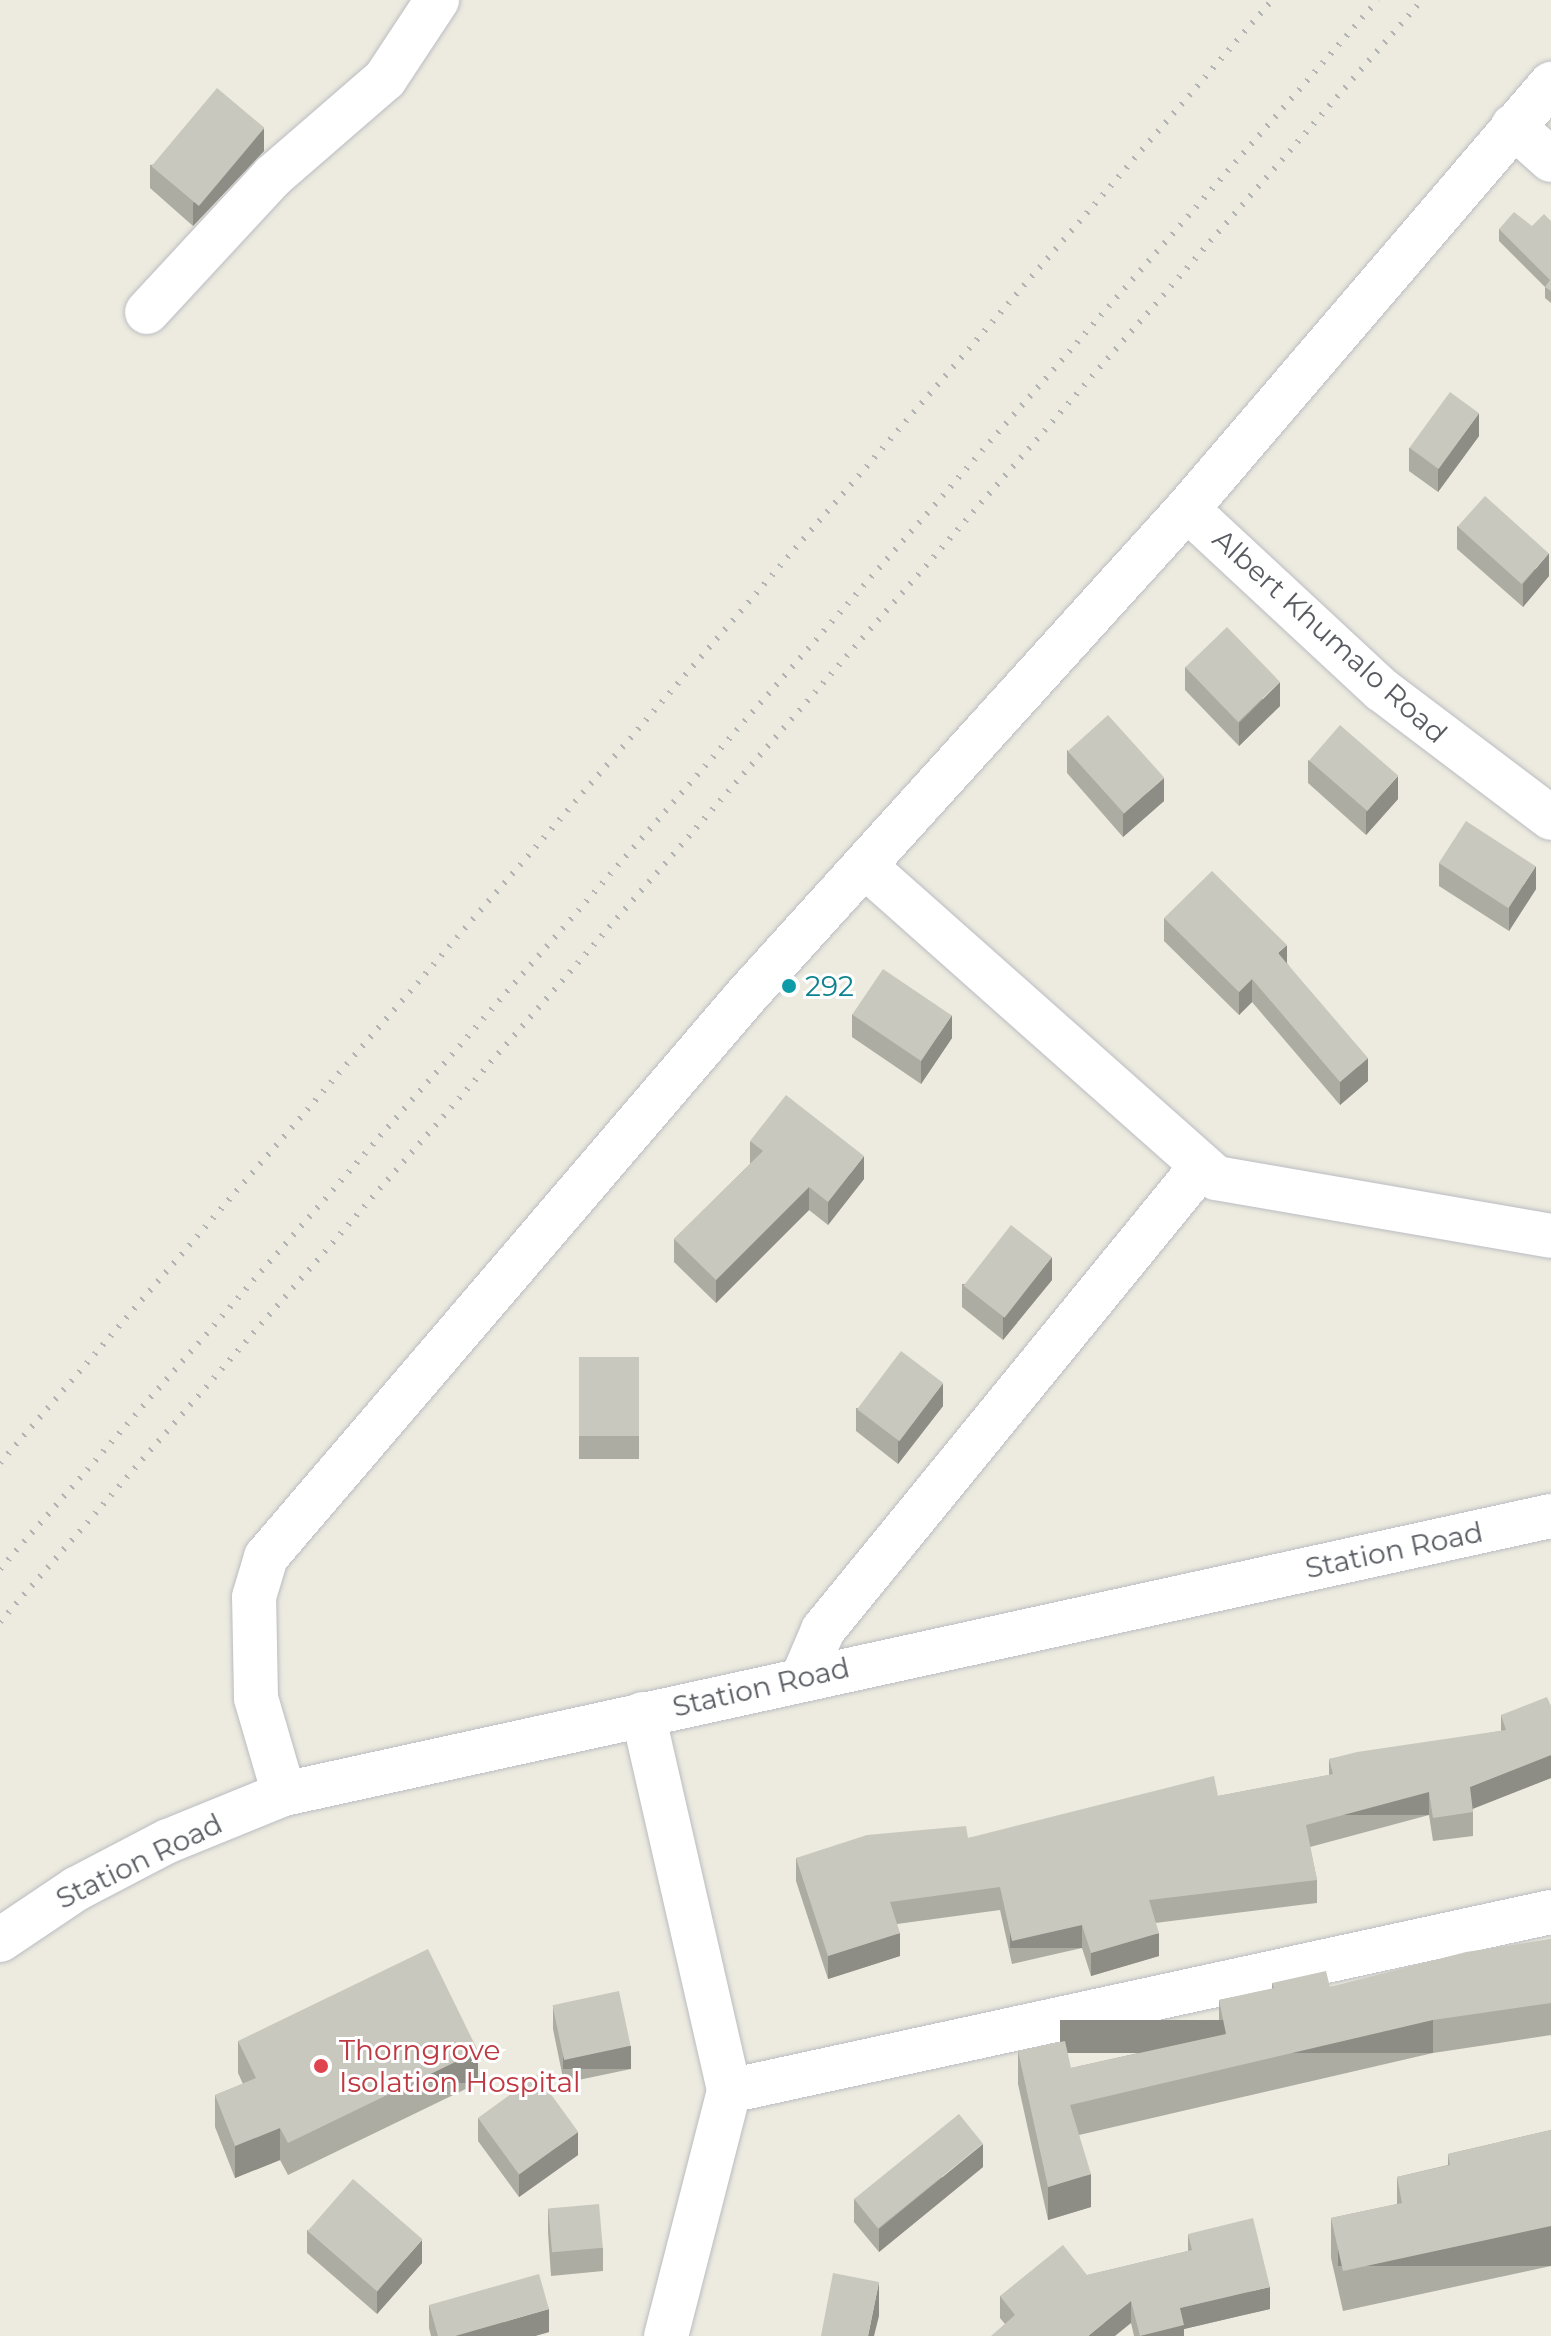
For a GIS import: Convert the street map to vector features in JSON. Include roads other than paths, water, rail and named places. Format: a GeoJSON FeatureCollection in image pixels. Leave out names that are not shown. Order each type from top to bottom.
{"type":"FeatureCollection","features":[{"type":"Feature","properties":{"kind":"street"},"geometry":{"type":"LineString","coordinates":[[147,312],[273,176],[385,79],[437,0]]}},
{"type":"Feature","properties":{"kind":"street"},"geometry":{"type":"LineString","coordinates":[[284,1794],[256,1698],[254,1597],[266,1557],[746,996],[867,868],[1187,509],[1551,84]]}},
{"type":"Feature","properties":{"kind":"street"},"geometry":{"type":"LineString","coordinates":[[1513,126],[1551,160]]}},
{"type":"Feature","properties":{"kind":"street","name":"Albert Khumalo Road"},"geometry":{"type":"LineString","coordinates":[[1187,509],[1382,690],[1551,818]]}},
{"type":"Feature","properties":{"kind":"street"},"geometry":{"type":"LineString","coordinates":[[867,868],[1200,1168],[1216,1178],[1551,1236]]}},
{"type":"Feature","properties":{"kind":"street"},"geometry":{"type":"LineString","coordinates":[[803,1677],[823,1630],[1200,1168]]}},
{"type":"Feature","properties":{"kind":"street","name":"Station Road"},"geometry":{"type":"LineString","coordinates":[[0,1940],[76,1889],[168,1841],[284,1794],[803,1677],[1551,1516]]}},
{"type":"Feature","properties":{"kind":"street"},"geometry":{"type":"LineString","coordinates":[[643,1714],[729,2091],[666,2336]]}},
{"type":"Feature","properties":{"kind":"street"},"geometry":{"type":"LineString","coordinates":[[729,2091],[1551,1912]]}},
{"type":"Feature","properties":{"kind":"railway"},"geometry":{"type":"LineString","coordinates":[[0,1463],[1272,0]]}},
{"type":"Feature","properties":{"kind":"railway"},"geometry":{"type":"LineString","coordinates":[[0,1569],[1378,0]]}},
{"type":"Feature","properties":{"kind":"railway"},"geometry":{"type":"LineString","coordinates":[[0,1622],[1422,0]]}},
{"type":"Feature","properties":{"kind":"place","name":"292"},"geometry":{"type":"Point","coordinates":[789,986]}},
{"type":"Feature","properties":{"kind":"place","name":"Thorngrove Isolation Hospital"},"geometry":{"type":"Point","coordinates":[321,2066]}}]}
